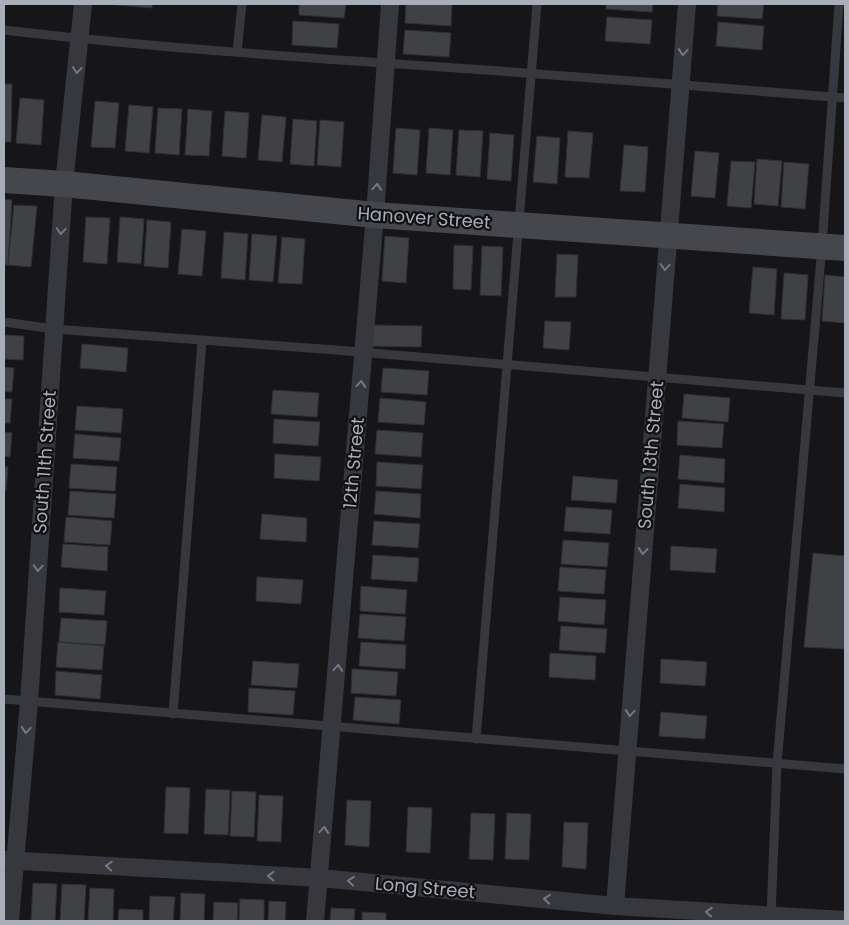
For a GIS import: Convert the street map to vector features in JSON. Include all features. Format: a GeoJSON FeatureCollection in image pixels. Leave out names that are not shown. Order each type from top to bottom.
{"type":"FeatureCollection","features":[{"type":"Feature","properties":{"kind":"street","name":"South 11th Street"},"geometry":{"type":"LineString","coordinates":[[10,921],[9,861],[29,702],[64,184],[83,4]]}},
{"type":"Feature","properties":{"kind":"street","name":"12th Street"},"geometry":{"type":"LineString","coordinates":[[316,921],[364,353],[390,4]]}},
{"type":"Feature","properties":{"kind":"street","name":"South 13th Street"},"geometry":{"type":"LineString","coordinates":[[615,906],[687,4]]}},
{"type":"Feature","properties":{"kind":"street","name":"Hanover Street"},"geometry":{"type":"LineString","coordinates":[[4,180],[64,184],[375,215],[833,247]]}},
{"type":"Feature","properties":{"kind":"street","name":"Long Street"},"geometry":{"type":"LineString","coordinates":[[9,861],[320,878],[745,918],[771,916],[845,920]]}},
{"type":"Feature","properties":{"kind":"lane"},"geometry":{"type":"LineString","coordinates":[[237,52],[242,4]]}},
{"type":"Feature","properties":{"kind":"lane"},"geometry":{"type":"LineString","coordinates":[[476,739],[536,4]]}},
{"type":"Feature","properties":{"kind":"lane"},"geometry":{"type":"LineString","coordinates":[[771,916],[777,764],[809,390],[833,247],[831,97],[839,4]]}},
{"type":"Feature","properties":{"kind":"lane"},"geometry":{"type":"LineString","coordinates":[[4,30],[80,39],[237,52],[680,84],[845,98]]}},
{"type":"Feature","properties":{"kind":"lane"},"geometry":{"type":"LineString","coordinates":[[4,322],[54,329],[845,393]]}},
{"type":"Feature","properties":{"kind":"lane"},"geometry":{"type":"LineString","coordinates":[[173,714],[202,340]]}},
{"type":"Feature","properties":{"kind":"lane"},"geometry":{"type":"LineString","coordinates":[[4,700],[845,769]]}},
{"type":"Feature","properties":{"kind":"building"},"geometry":{"type":"Polygon","coordinates":[[[106,4],[152,4],[152,8],[106,4]]]}},
{"type":"Feature","properties":{"kind":"building"},"geometry":{"type":"Polygon","coordinates":[[[299,4],[346,4],[344,18],[299,15],[299,4]]]}},
{"type":"Feature","properties":{"kind":"building"},"geometry":{"type":"Polygon","coordinates":[[[406,4],[452,4],[451,26],[405,23],[406,4]]]}},
{"type":"Feature","properties":{"kind":"building"},"geometry":{"type":"Polygon","coordinates":[[[606,4],[653,4],[652,12],[606,9],[606,4]]]}},
{"type":"Feature","properties":{"kind":"building"},"geometry":{"type":"Polygon","coordinates":[[[718,4],[764,4],[762,19],[717,16],[718,4]]]}},
{"type":"Feature","properties":{"kind":"building"},"geometry":{"type":"Polygon","coordinates":[[[607,17],[652,20],[650,44],[605,41],[607,17]]]}},
{"type":"Feature","properties":{"kind":"building"},"geometry":{"type":"Polygon","coordinates":[[[293,21],[339,24],[337,48],[292,45],[293,21]]]}},
{"type":"Feature","properties":{"kind":"building"},"geometry":{"type":"Polygon","coordinates":[[[718,22],[764,26],[762,50],[716,46],[718,22]]]}},
{"type":"Feature","properties":{"kind":"building"},"geometry":{"type":"Polygon","coordinates":[[[405,30],[451,33],[449,57],[403,54],[405,30]]]}},
{"type":"Feature","properties":{"kind":"building"},"geometry":{"type":"Polygon","coordinates":[[[4,84],[12,84],[11,142],[4,142],[4,84]]]}},
{"type":"Feature","properties":{"kind":"building"},"geometry":{"type":"Polygon","coordinates":[[[20,98],[44,100],[41,145],[16,143],[20,98]]]}},
{"type":"Feature","properties":{"kind":"building"},"geometry":{"type":"Polygon","coordinates":[[[95,101],[119,103],[115,148],[91,147],[95,101]]]}},
{"type":"Feature","properties":{"kind":"building"},"geometry":{"type":"Polygon","coordinates":[[[129,105],[153,107],[149,153],[125,151],[129,105]]]}},
{"type":"Feature","properties":{"kind":"building"},"geometry":{"type":"Polygon","coordinates":[[[158,108],[182,109],[179,155],[155,153],[158,108]]]}},
{"type":"Feature","properties":{"kind":"building"},"geometry":{"type":"Polygon","coordinates":[[[188,109],[212,111],[209,156],[185,155],[188,109]]]}},
{"type":"Feature","properties":{"kind":"building"},"geometry":{"type":"Polygon","coordinates":[[[225,111],[249,113],[246,158],[222,156],[225,111]]]}},
{"type":"Feature","properties":{"kind":"building"},"geometry":{"type":"Polygon","coordinates":[[[262,115],[286,117],[282,162],[258,160],[262,115]]]}},
{"type":"Feature","properties":{"kind":"building"},"geometry":{"type":"Polygon","coordinates":[[[293,119],[317,121],[314,166],[290,164],[293,119]]]}},
{"type":"Feature","properties":{"kind":"building"},"geometry":{"type":"Polygon","coordinates":[[[320,120],[344,122],[341,167],[317,165],[320,120]]]}},
{"type":"Feature","properties":{"kind":"building"},"geometry":{"type":"Polygon","coordinates":[[[396,128],[420,130],[417,175],[393,173],[396,128]]]}},
{"type":"Feature","properties":{"kind":"building"},"geometry":{"type":"Polygon","coordinates":[[[429,128],[453,130],[450,175],[426,173],[429,128]]]}},
{"type":"Feature","properties":{"kind":"building"},"geometry":{"type":"Polygon","coordinates":[[[459,130],[483,131],[480,177],[456,175],[459,130]]]}},
{"type":"Feature","properties":{"kind":"building"},"geometry":{"type":"Polygon","coordinates":[[[568,131],[593,133],[589,178],[565,177],[568,131]]]}},
{"type":"Feature","properties":{"kind":"building"},"geometry":{"type":"Polygon","coordinates":[[[490,133],[514,135],[511,181],[487,179],[490,133]]]}},
{"type":"Feature","properties":{"kind":"building"},"geometry":{"type":"Polygon","coordinates":[[[537,136],[560,138],[557,184],[533,182],[537,136]]]}},
{"type":"Feature","properties":{"kind":"building"},"geometry":{"type":"Polygon","coordinates":[[[624,145],[648,147],[645,192],[620,191],[624,145]]]}},
{"type":"Feature","properties":{"kind":"building"},"geometry":{"type":"Polygon","coordinates":[[[695,151],[719,153],[715,198],[691,196],[695,151]]]}},
{"type":"Feature","properties":{"kind":"building"},"geometry":{"type":"Polygon","coordinates":[[[757,159],[782,161],[778,206],[754,204],[757,159]]]}},
{"type":"Feature","properties":{"kind":"building"},"geometry":{"type":"Polygon","coordinates":[[[731,161],[755,162],[751,208],[727,206],[731,161]]]}},
{"type":"Feature","properties":{"kind":"building"},"geometry":{"type":"Polygon","coordinates":[[[784,162],[809,164],[805,209],[781,207],[784,162]]]}},
{"type":"Feature","properties":{"kind":"building"},"geometry":{"type":"Polygon","coordinates":[[[4,199],[12,200],[8,265],[4,265],[4,199]]]}},
{"type":"Feature","properties":{"kind":"building"},"geometry":{"type":"Polygon","coordinates":[[[14,205],[37,206],[31,267],[8,265],[14,205]]]}},
{"type":"Feature","properties":{"kind":"building"},"geometry":{"type":"Polygon","coordinates":[[[86,217],[110,218],[107,264],[83,262],[86,217]]]}},
{"type":"Feature","properties":{"kind":"building"},"geometry":{"type":"Polygon","coordinates":[[[120,217],[144,219],[141,264],[117,262],[120,217]]]}},
{"type":"Feature","properties":{"kind":"building"},"geometry":{"type":"Polygon","coordinates":[[[147,220],[171,222],[168,268],[144,266],[147,220]]]}},
{"type":"Feature","properties":{"kind":"building"},"geometry":{"type":"Polygon","coordinates":[[[182,229],[206,231],[202,276],[178,274],[182,229]]]}},
{"type":"Feature","properties":{"kind":"building"},"geometry":{"type":"Polygon","coordinates":[[[224,232],[248,234],[245,280],[221,278],[224,232]]]}},
{"type":"Feature","properties":{"kind":"building"},"geometry":{"type":"Polygon","coordinates":[[[252,234],[277,236],[273,282],[249,280],[252,234]]]}},
{"type":"Feature","properties":{"kind":"building"},"geometry":{"type":"Polygon","coordinates":[[[385,236],[409,238],[406,283],[382,281],[385,236]]]}},
{"type":"Feature","properties":{"kind":"building"},"geometry":{"type":"Polygon","coordinates":[[[282,237],[305,239],[302,284],[278,283],[282,237]]]}},
{"type":"Feature","properties":{"kind":"building"},"geometry":{"type":"Polygon","coordinates":[[[454,245],[473,246],[471,290],[453,289],[454,245]]]}},
{"type":"Feature","properties":{"kind":"building"},"geometry":{"type":"Polygon","coordinates":[[[482,246],[503,247],[501,296],[480,295],[482,246]]]}},
{"type":"Feature","properties":{"kind":"building"},"geometry":{"type":"Polygon","coordinates":[[[557,254],[578,255],[576,297],[555,297],[557,254]]]}},
{"type":"Feature","properties":{"kind":"building"},"geometry":{"type":"Polygon","coordinates":[[[753,267],[777,269],[774,315],[749,313],[753,267]]]}},
{"type":"Feature","properties":{"kind":"building"},"geometry":{"type":"Polygon","coordinates":[[[784,273],[808,275],[805,320],[781,319],[784,273]]]}},
{"type":"Feature","properties":{"kind":"building"},"geometry":{"type":"Polygon","coordinates":[[[825,275],[845,277],[845,323],[822,321],[825,275]]]}},
{"type":"Feature","properties":{"kind":"building"},"geometry":{"type":"Polygon","coordinates":[[[545,321],[571,322],[569,350],[543,348],[545,321]]]}},
{"type":"Feature","properties":{"kind":"building"},"geometry":{"type":"Polygon","coordinates":[[[371,325],[422,326],[421,347],[371,346],[371,325]]]}},
{"type":"Feature","properties":{"kind":"building"},"geometry":{"type":"Polygon","coordinates":[[[4,335],[24,336],[23,360],[4,359],[4,335]]]}},
{"type":"Feature","properties":{"kind":"building"},"geometry":{"type":"Polygon","coordinates":[[[82,344],[128,348],[126,372],[80,368],[82,344]]]}},
{"type":"Feature","properties":{"kind":"building"},"geometry":{"type":"Polygon","coordinates":[[[4,367],[14,368],[12,392],[4,391],[4,367]]]}},
{"type":"Feature","properties":{"kind":"building"},"geometry":{"type":"Polygon","coordinates":[[[383,368],[429,371],[427,395],[381,392],[383,368]]]}},
{"type":"Feature","properties":{"kind":"building"},"geometry":{"type":"Polygon","coordinates":[[[273,390],[319,393],[317,417],[271,414],[273,390]]]}},
{"type":"Feature","properties":{"kind":"building"},"geometry":{"type":"Polygon","coordinates":[[[684,394],[730,398],[728,422],[682,418],[684,394]]]}},
{"type":"Feature","properties":{"kind":"building"},"geometry":{"type":"Polygon","coordinates":[[[380,398],[426,402],[424,425],[378,422],[380,398]]]}},
{"type":"Feature","properties":{"kind":"building"},"geometry":{"type":"Polygon","coordinates":[[[4,399],[12,399],[10,423],[4,423],[4,399]]]}},
{"type":"Feature","properties":{"kind":"building"},"geometry":{"type":"Polygon","coordinates":[[[77,406],[123,409],[121,433],[75,430],[77,406]]]}},
{"type":"Feature","properties":{"kind":"building"},"geometry":{"type":"Polygon","coordinates":[[[274,419],[320,422],[318,446],[273,443],[274,419]]]}},
{"type":"Feature","properties":{"kind":"building"},"geometry":{"type":"Polygon","coordinates":[[[678,421],[724,424],[722,448],[677,445],[678,421]]]}},
{"type":"Feature","properties":{"kind":"building"},"geometry":{"type":"Polygon","coordinates":[[[377,430],[423,433],[421,457],[375,454],[377,430]]]}},
{"type":"Feature","properties":{"kind":"building"},"geometry":{"type":"Polygon","coordinates":[[[4,432],[12,433],[10,457],[4,456],[4,432]]]}},
{"type":"Feature","properties":{"kind":"building"},"geometry":{"type":"Polygon","coordinates":[[[75,434],[121,438],[119,461],[73,458],[75,434]]]}},
{"type":"Feature","properties":{"kind":"building"},"geometry":{"type":"Polygon","coordinates":[[[275,454],[321,457],[319,481],[274,478],[275,454]]]}},
{"type":"Feature","properties":{"kind":"building"},"geometry":{"type":"Polygon","coordinates":[[[680,455],[725,459],[724,483],[678,479],[680,455]]]}},
{"type":"Feature","properties":{"kind":"building"},"geometry":{"type":"Polygon","coordinates":[[[377,462],[423,465],[421,489],[376,486],[377,462]]]}},
{"type":"Feature","properties":{"kind":"building"},"geometry":{"type":"Polygon","coordinates":[[[71,464],[117,467],[115,491],[69,488],[71,464]]]}},
{"type":"Feature","properties":{"kind":"building"},"geometry":{"type":"Polygon","coordinates":[[[4,466],[8,467],[6,491],[4,490],[4,466]]]}},
{"type":"Feature","properties":{"kind":"building"},"geometry":{"type":"Polygon","coordinates":[[[573,476],[618,480],[616,503],[571,500],[573,476]]]}},
{"type":"Feature","properties":{"kind":"building"},"geometry":{"type":"Polygon","coordinates":[[[680,484],[725,488],[724,512],[678,508],[680,484]]]}},
{"type":"Feature","properties":{"kind":"building"},"geometry":{"type":"Polygon","coordinates":[[[70,491],[116,494],[114,518],[68,515],[70,491]]]}},
{"type":"Feature","properties":{"kind":"building"},"geometry":{"type":"Polygon","coordinates":[[[376,491],[421,494],[420,518],[374,514],[376,491]]]}},
{"type":"Feature","properties":{"kind":"building"},"geometry":{"type":"Polygon","coordinates":[[[566,507],[612,510],[610,534],[564,531],[566,507]]]}},
{"type":"Feature","properties":{"kind":"building"},"geometry":{"type":"Polygon","coordinates":[[[262,514],[307,518],[306,542],[260,539],[262,514]]]}},
{"type":"Feature","properties":{"kind":"building"},"geometry":{"type":"Polygon","coordinates":[[[66,517],[112,521],[110,545],[64,542],[66,517]]]}},
{"type":"Feature","properties":{"kind":"building"},"geometry":{"type":"Polygon","coordinates":[[[374,521],[420,524],[418,548],[372,545],[374,521]]]}},
{"type":"Feature","properties":{"kind":"building"},"geometry":{"type":"Polygon","coordinates":[[[563,540],[609,543],[607,567],[561,564],[563,540]]]}},
{"type":"Feature","properties":{"kind":"building"},"geometry":{"type":"Polygon","coordinates":[[[63,544],[108,547],[107,571],[61,567],[63,544]]]}},
{"type":"Feature","properties":{"kind":"building"},"geometry":{"type":"Polygon","coordinates":[[[671,546],[717,549],[715,573],[670,570],[671,546]]]}},
{"type":"Feature","properties":{"kind":"building"},"geometry":{"type":"Polygon","coordinates":[[[813,553],[845,556],[845,649],[804,647],[813,553]]]}},
{"type":"Feature","properties":{"kind":"building"},"geometry":{"type":"Polygon","coordinates":[[[373,555],[419,558],[417,582],[371,579],[373,555]]]}},
{"type":"Feature","properties":{"kind":"building"},"geometry":{"type":"Polygon","coordinates":[[[560,567],[606,570],[604,594],[558,591],[560,567]]]}},
{"type":"Feature","properties":{"kind":"building"},"geometry":{"type":"Polygon","coordinates":[[[257,577],[303,580],[301,604],[256,601],[257,577]]]}},
{"type":"Feature","properties":{"kind":"building"},"geometry":{"type":"Polygon","coordinates":[[[361,586],[407,590],[405,614],[360,611],[361,586]]]}},
{"type":"Feature","properties":{"kind":"building"},"geometry":{"type":"Polygon","coordinates":[[[60,588],[106,591],[104,615],[59,612],[60,588]]]}},
{"type":"Feature","properties":{"kind":"building"},"geometry":{"type":"Polygon","coordinates":[[[560,597],[606,600],[604,625],[558,621],[560,597]]]}},
{"type":"Feature","properties":{"kind":"building"},"geometry":{"type":"Polygon","coordinates":[[[360,614],[406,617],[404,641],[358,638],[360,614]]]}},
{"type":"Feature","properties":{"kind":"building"},"geometry":{"type":"Polygon","coordinates":[[[61,618],[107,621],[105,645],[59,642],[61,618]]]}},
{"type":"Feature","properties":{"kind":"building"},"geometry":{"type":"Polygon","coordinates":[[[561,626],[607,629],[605,653],[559,650],[561,626]]]}},
{"type":"Feature","properties":{"kind":"building"},"geometry":{"type":"Polygon","coordinates":[[[58,642],[104,646],[102,670],[56,667],[58,642]]]}},
{"type":"Feature","properties":{"kind":"building"},"geometry":{"type":"Polygon","coordinates":[[[361,642],[406,645],[405,669],[359,666],[361,642]]]}},
{"type":"Feature","properties":{"kind":"building"},"geometry":{"type":"Polygon","coordinates":[[[550,653],[596,656],[595,680],[549,677],[550,653]]]}},
{"type":"Feature","properties":{"kind":"building"},"geometry":{"type":"Polygon","coordinates":[[[661,659],[707,662],[705,686],[660,683],[661,659]]]}},
{"type":"Feature","properties":{"kind":"building"},"geometry":{"type":"Polygon","coordinates":[[[253,661],[299,664],[297,688],[251,685],[253,661]]]}},
{"type":"Feature","properties":{"kind":"building"},"geometry":{"type":"Polygon","coordinates":[[[352,669],[398,672],[396,696],[351,693],[352,669]]]}},
{"type":"Feature","properties":{"kind":"building"},"geometry":{"type":"Polygon","coordinates":[[[56,671],[102,675],[100,699],[55,695],[56,671]]]}},
{"type":"Feature","properties":{"kind":"building"},"geometry":{"type":"Polygon","coordinates":[[[249,688],[295,691],[293,715],[248,712],[249,688]]]}},
{"type":"Feature","properties":{"kind":"building"},"geometry":{"type":"Polygon","coordinates":[[[355,697],[401,700],[399,724],[353,720],[355,697]]]}},
{"type":"Feature","properties":{"kind":"building"},"geometry":{"type":"Polygon","coordinates":[[[661,712],[707,716],[705,739],[659,736],[661,712]]]}},
{"type":"Feature","properties":{"kind":"building"},"geometry":{"type":"Polygon","coordinates":[[[166,787],[190,788],[188,834],[164,833],[166,787]]]}},
{"type":"Feature","properties":{"kind":"building"},"geometry":{"type":"Polygon","coordinates":[[[206,789],[230,790],[228,835],[204,834],[206,789]]]}},
{"type":"Feature","properties":{"kind":"building"},"geometry":{"type":"Polygon","coordinates":[[[232,791],[256,792],[254,837],[230,836],[232,791]]]}},
{"type":"Feature","properties":{"kind":"building"},"geometry":{"type":"Polygon","coordinates":[[[259,795],[283,796],[281,842],[257,841],[259,795]]]}},
{"type":"Feature","properties":{"kind":"building"},"geometry":{"type":"Polygon","coordinates":[[[347,800],[371,801],[369,847],[345,845],[347,800]]]}},
{"type":"Feature","properties":{"kind":"building"},"geometry":{"type":"Polygon","coordinates":[[[408,807],[432,808],[430,853],[406,852],[408,807]]]}},
{"type":"Feature","properties":{"kind":"building"},"geometry":{"type":"Polygon","coordinates":[[[471,813],[495,814],[493,860],[469,859],[471,813]]]}},
{"type":"Feature","properties":{"kind":"building"},"geometry":{"type":"Polygon","coordinates":[[[507,813],[531,814],[529,860],[505,859],[507,813]]]}},
{"type":"Feature","properties":{"kind":"building"},"geometry":{"type":"Polygon","coordinates":[[[564,822],[588,823],[586,869],[562,867],[564,822]]]}},
{"type":"Feature","properties":{"kind":"building"},"geometry":{"type":"Polygon","coordinates":[[[33,883],[57,884],[55,921],[31,921],[33,883]]]}},
{"type":"Feature","properties":{"kind":"building"},"geometry":{"type":"Polygon","coordinates":[[[62,884],[86,885],[84,921],[60,921],[62,884]]]}},
{"type":"Feature","properties":{"kind":"building"},"geometry":{"type":"Polygon","coordinates":[[[90,888],[114,889],[113,921],[88,921],[90,888]]]}},
{"type":"Feature","properties":{"kind":"building"},"geometry":{"type":"Polygon","coordinates":[[[181,893],[205,894],[204,921],[180,921],[181,893]]]}},
{"type":"Feature","properties":{"kind":"building"},"geometry":{"type":"Polygon","coordinates":[[[150,896],[175,897],[173,921],[149,921],[150,896]]]}},
{"type":"Feature","properties":{"kind":"building"},"geometry":{"type":"Polygon","coordinates":[[[240,899],[264,900],[264,921],[239,921],[240,899]]]}},
{"type":"Feature","properties":{"kind":"building"},"geometry":{"type":"Polygon","coordinates":[[[269,901],[286,902],[285,921],[268,921],[269,901]]]}},
{"type":"Feature","properties":{"kind":"building"},"geometry":{"type":"Polygon","coordinates":[[[214,902],[238,903],[237,921],[213,921],[214,902]]]}},
{"type":"Feature","properties":{"kind":"building"},"geometry":{"type":"Polygon","coordinates":[[[331,908],[355,909],[354,921],[330,921],[331,908]]]}},
{"type":"Feature","properties":{"kind":"building"},"geometry":{"type":"Polygon","coordinates":[[[119,909],[143,910],[143,921],[118,921],[119,909]]]}},
{"type":"Feature","properties":{"kind":"building"},"geometry":{"type":"Polygon","coordinates":[[[362,912],[386,913],[386,921],[362,921],[362,912]]]}}]}
